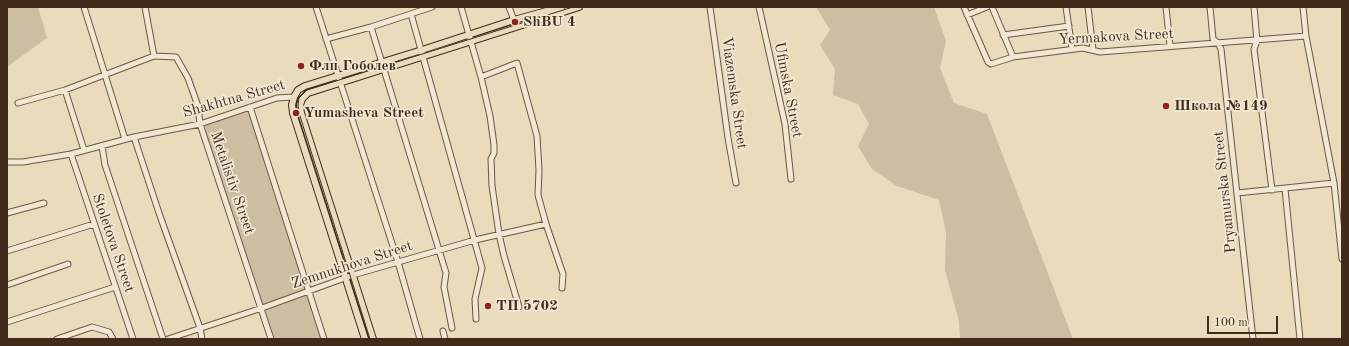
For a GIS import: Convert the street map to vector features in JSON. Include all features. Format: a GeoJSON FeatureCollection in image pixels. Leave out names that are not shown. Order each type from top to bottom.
{"type":"FeatureCollection","features":[{"type":"Feature","properties":{"kind":"main road","name":"Shakhtna Street"},"geometry":{"type":"LineString","coordinates":[[294,97],[298,90],[305,86],[383,70],[470,42],[515,23],[560,7]]}},
{"type":"Feature","properties":{"kind":"main road","name":"Shakhtna Street"},"geometry":{"type":"LineString","coordinates":[[353,275],[301,112],[300,106],[302,99],[308,93],[381,61],[422,50],[468,35],[579,7]]}},
{"type":"Feature","properties":{"kind":"main road"},"geometry":{"type":"LineString","coordinates":[[294,97],[292,105],[293,113],[365,339]]}},
{"type":"Feature","properties":{"kind":"main road"},"geometry":{"type":"LineString","coordinates":[[353,275],[373,339]]}},
{"type":"Feature","properties":{"kind":"street"},"geometry":{"type":"LineString","coordinates":[[84,7],[125,139]]}},
{"type":"Feature","properties":{"kind":"street"},"geometry":{"type":"LineString","coordinates":[[18,103],[64,90],[154,56],[145,7]]}},
{"type":"Feature","properties":{"kind":"street"},"geometry":{"type":"LineString","coordinates":[[316,7],[398,262],[420,339]]}},
{"type":"Feature","properties":{"kind":"street"},"geometry":{"type":"LineString","coordinates":[[326,40],[432,7]]}},
{"type":"Feature","properties":{"kind":"street"},"geometry":{"type":"LineString","coordinates":[[461,7],[481,77],[490,116],[494,145],[494,154],[491,159],[492,186],[499,234],[519,307]]}},
{"type":"Feature","properties":{"kind":"street"},"geometry":{"type":"LineString","coordinates":[[509,7],[515,23]]}},
{"type":"Feature","properties":{"kind":"street","name":"Viazemska Street"},"geometry":{"type":"LineString","coordinates":[[710,7],[728,138],[736,182]]}},
{"type":"Feature","properties":{"kind":"street","name":"Ufimska Street"},"geometry":{"type":"LineString","coordinates":[[759,7],[785,124],[791,179]]}},
{"type":"Feature","properties":{"kind":"street","name":"Yermakova Street"},"geometry":{"type":"LineString","coordinates":[[964,7],[988,62],[991,64],[1013,58],[1083,48],[1100,52],[1306,36]]}},
{"type":"Feature","properties":{"kind":"street"},"geometry":{"type":"LineString","coordinates":[[967,15],[986,7]]}},
{"type":"Feature","properties":{"kind":"street"},"geometry":{"type":"LineString","coordinates":[[992,7],[1013,58]]}},
{"type":"Feature","properties":{"kind":"street"},"geometry":{"type":"LineString","coordinates":[[1066,7],[1072,49]]}},
{"type":"Feature","properties":{"kind":"street"},"geometry":{"type":"LineString","coordinates":[[1088,7],[1093,50]]}},
{"type":"Feature","properties":{"kind":"street"},"geometry":{"type":"LineString","coordinates":[[1166,7],[1170,46]]}},
{"type":"Feature","properties":{"kind":"street","name":"Pryamurska Street"},"geometry":{"type":"LineString","coordinates":[[1210,7],[1213,39],[1218,43],[1221,49],[1253,339]]}},
{"type":"Feature","properties":{"kind":"street"},"geometry":{"type":"LineString","coordinates":[[1254,7],[1256,41],[1254,49],[1272,190]]}},
{"type":"Feature","properties":{"kind":"street"},"geometry":{"type":"LineString","coordinates":[[1303,7],[1306,36],[1334,183],[1342,259]]}},
{"type":"Feature","properties":{"kind":"street"},"geometry":{"type":"LineString","coordinates":[[411,14],[482,268],[475,299],[476,319]]}},
{"type":"Feature","properties":{"kind":"street"},"geometry":{"type":"LineString","coordinates":[[1003,35],[1069,26]]}},
{"type":"Feature","properties":{"kind":"street"},"geometry":{"type":"LineString","coordinates":[[371,27],[446,273],[444,287],[452,328]]}},
{"type":"Feature","properties":{"kind":"street","name":"Metalistiv Street"},"geometry":{"type":"LineString","coordinates":[[154,56],[176,57],[188,78],[198,106],[200,124],[271,339]]}},
{"type":"Feature","properties":{"kind":"street"},"geometry":{"type":"LineString","coordinates":[[481,77],[517,63],[537,136],[539,170],[538,195],[563,274],[562,288]]}},
{"type":"Feature","properties":{"kind":"street"},"geometry":{"type":"LineString","coordinates":[[64,90],[84,150]]}},
{"type":"Feature","properties":{"kind":"street","name":"Shakhtna Street"},"geometry":{"type":"LineString","coordinates":[[7,162],[23,162],[71,154],[125,139],[200,124],[277,98],[294,97]]}},
{"type":"Feature","properties":{"kind":"street"},"geometry":{"type":"LineString","coordinates":[[250,107],[324,339]]}},
{"type":"Feature","properties":{"kind":"street"},"geometry":{"type":"LineString","coordinates":[[134,137],[158,213],[200,328],[202,339]]}},
{"type":"Feature","properties":{"kind":"street"},"geometry":{"type":"LineString","coordinates":[[102,146],[105,166],[164,339]]}},
{"type":"Feature","properties":{"kind":"street","name":"Stoletova Street"},"geometry":{"type":"LineString","coordinates":[[71,154],[133,339]]}},
{"type":"Feature","properties":{"kind":"street"},"geometry":{"type":"LineString","coordinates":[[1237,193],[1334,183]]}},
{"type":"Feature","properties":{"kind":"street"},"geometry":{"type":"LineString","coordinates":[[1285,189],[1300,339]]}},
{"type":"Feature","properties":{"kind":"street"},"geometry":{"type":"LineString","coordinates":[[7,214],[44,203]]}},
{"type":"Feature","properties":{"kind":"street"},"geometry":{"type":"LineString","coordinates":[[7,251],[94,224]]}},
{"type":"Feature","properties":{"kind":"street","name":"Zemnukhova Street"},"geometry":{"type":"LineString","coordinates":[[168,339],[310,292],[346,277],[475,240],[546,224]]}},
{"type":"Feature","properties":{"kind":"street"},"geometry":{"type":"LineString","coordinates":[[7,285],[68,264]]}},
{"type":"Feature","properties":{"kind":"street"},"geometry":{"type":"LineString","coordinates":[[7,322],[115,286]]}},
{"type":"Feature","properties":{"kind":"street"},"geometry":{"type":"LineString","coordinates":[[57,339],[92,327],[109,332],[113,339]]}},
{"type":"Feature","properties":{"kind":"street"},"geometry":{"type":"LineString","coordinates":[[443,331],[445,339]]}},
{"type":"Feature","properties":{"kind":"shaded area"},"geometry":{"type":"Polygon","coordinates":[[[7,7],[38,7],[47,38],[7,67],[7,7]]]}},
{"type":"Feature","properties":{"kind":"shaded area"},"geometry":{"type":"Polygon","coordinates":[[[816,7],[934,7],[946,41],[940,68],[954,103],[987,114],[1073,339],[960,339],[959,321],[945,270],[946,232],[939,200],[897,186],[872,169],[858,146],[869,124],[858,104],[833,95],[835,69],[820,45],[830,30],[816,7]]]}},
{"type":"Feature","properties":{"kind":"shaded area"},"geometry":{"type":"Polygon","coordinates":[[[250,110],[321,339],[273,339],[203,126],[250,110]]]}},
{"type":"Feature","properties":{"kind":"tram line"},"geometry":{"type":"LineString","coordinates":[[370,339],[299,113],[299,98],[307,90],[573,7]]}},
{"type":"Feature","properties":{"kind":"place","name":"ShBU 4"},"geometry":{"type":"Point","coordinates":[515,22]}},
{"type":"Feature","properties":{"kind":"place","name":"Флп Гоболев"},"geometry":{"type":"Point","coordinates":[301,66]}},
{"type":"Feature","properties":{"kind":"place","name":"Школа №149"},"geometry":{"type":"Point","coordinates":[1166,106]}},
{"type":"Feature","properties":{"kind":"place","name":"Yumasheva Street"},"geometry":{"type":"Point","coordinates":[296,113]}},
{"type":"Feature","properties":{"kind":"place","name":"ТП 5702"},"geometry":{"type":"Point","coordinates":[488,306]}}]}
